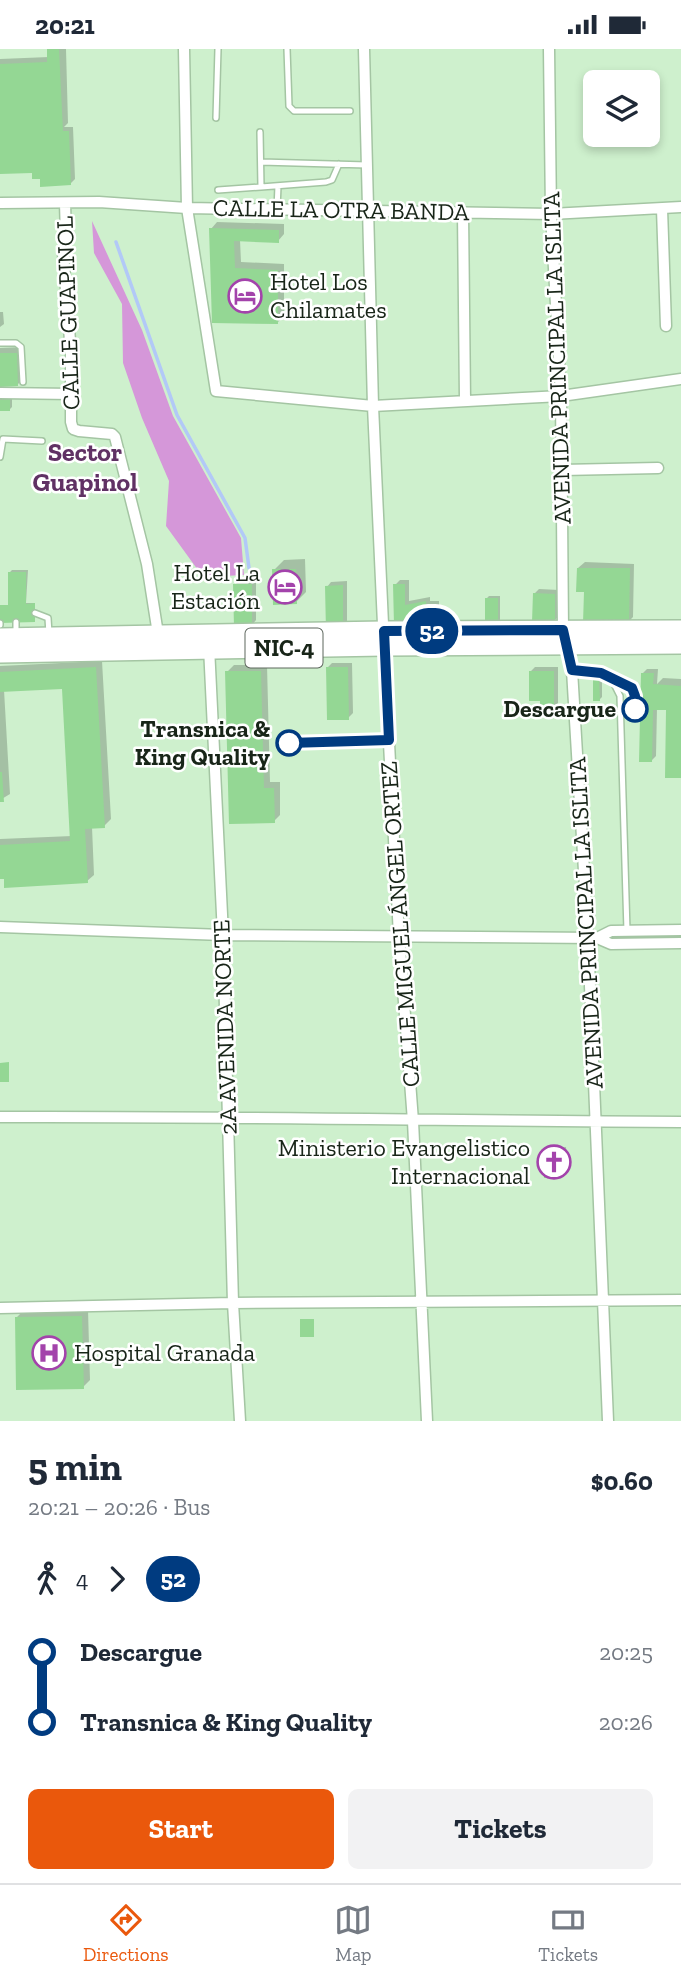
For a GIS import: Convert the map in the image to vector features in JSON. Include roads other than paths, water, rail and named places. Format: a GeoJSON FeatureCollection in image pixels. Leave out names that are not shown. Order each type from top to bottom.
{"type":"FeatureCollection","features":[{"type":"Feature","properties":{"kind":"highway","name":"NIC-4"},"geometry":{"type":"LineString","coordinates":[[7,629],[48,637],[112,643],[158,634],[209,641]]}},
{"type":"Feature","properties":{"kind":"highway","name":"NIC-4"},"geometry":{"type":"LineString","coordinates":[[0,653],[112,643],[566,637],[681,630]]}},
{"type":"Feature","properties":{"kind":"highway","name":"NIC-4"},"geometry":{"type":"LineString","coordinates":[[566,637],[681,644]]}},
{"type":"Feature","properties":{"kind":"street"},"geometry":{"type":"LineString","coordinates":[[184,49],[187,208],[216,391],[373,406],[561,396],[681,379]]}},
{"type":"Feature","properties":{"kind":"street","name":"CALLE MIGUEL ÁNGEL ORTEZ"},"geometry":{"type":"LineString","coordinates":[[363,49],[373,406],[399,936],[413,1121],[427,1421]]}},
{"type":"Feature","properties":{"kind":"street","name":"AVENIDA PRINCIPAL LA ISLITA"},"geometry":{"type":"LineString","coordinates":[[549,49],[551,215],[561,396],[566,637],[572,670],[593,938],[596,1122],[608,1421]]}},
{"type":"Feature","properties":{"kind":"street","name":"CALLE LA OTRA BANDA"},"geometry":{"type":"LineString","coordinates":[[0,203],[99,202],[187,208],[551,215],[681,207]]}},
{"type":"Feature","properties":{"kind":"street","name":"CALLE GUAPINOL"},"geometry":{"type":"LineString","coordinates":[[65,203],[66,236],[63,253],[72,394],[71,422],[73,429],[112,433],[115,437],[147,564],[158,634]]}},
{"type":"Feature","properties":{"kind":"street"},"geometry":{"type":"LineString","coordinates":[[662,208],[666,325]]}},
{"type":"Feature","properties":{"kind":"street"},"geometry":{"type":"LineString","coordinates":[[463,213],[465,400]]}},
{"type":"Feature","properties":{"kind":"street"},"geometry":{"type":"LineString","coordinates":[[0,393],[72,394]]}},
{"type":"Feature","properties":{"kind":"street"},"geometry":{"type":"LineString","coordinates":[[562,470],[658,468]]}},
{"type":"Feature","properties":{"kind":"street","name":"2A AVENIDA NORTE"},"geometry":{"type":"LineString","coordinates":[[209,641],[223,935],[233,1303],[240,1421]]}},
{"type":"Feature","properties":{"kind":"street"},"geometry":{"type":"LineString","coordinates":[[289,743],[389,740]]}},
{"type":"Feature","properties":{"kind":"street"},"geometry":{"type":"LineString","coordinates":[[0,927],[223,935],[593,938],[611,944],[681,943]]}},
{"type":"Feature","properties":{"kind":"street"},"geometry":{"type":"LineString","coordinates":[[593,938],[611,931],[681,930]]}},
{"type":"Feature","properties":{"kind":"street"},"geometry":{"type":"LineString","coordinates":[[0,1117],[227,1116],[413,1121],[681,1122]]}},
{"type":"Feature","properties":{"kind":"street"},"geometry":{"type":"LineString","coordinates":[[0,1308],[233,1303],[681,1300]]}},
{"type":"Feature","properties":{"kind":"lane"},"geometry":{"type":"LineString","coordinates":[[216,118],[218,49]]}},
{"type":"Feature","properties":{"kind":"lane"},"geometry":{"type":"LineString","coordinates":[[287,49],[289,106],[294,111],[350,111]]}},
{"type":"Feature","properties":{"kind":"lane"},"geometry":{"type":"LineString","coordinates":[[260,132],[261,187]]}},
{"type":"Feature","properties":{"kind":"lane"},"geometry":{"type":"LineString","coordinates":[[261,162],[367,165]]}},
{"type":"Feature","properties":{"kind":"lane"},"geometry":{"type":"LineString","coordinates":[[218,190],[326,183],[332,180],[339,164]]}},
{"type":"Feature","properties":{"kind":"lane"},"geometry":{"type":"LineString","coordinates":[[277,209],[278,186]]}},
{"type":"Feature","properties":{"kind":"lane"},"geometry":{"type":"LineString","coordinates":[[0,343],[19,345],[23,382]]}},
{"type":"Feature","properties":{"kind":"lane"},"geometry":{"type":"LineString","coordinates":[[0,457],[3,439],[42,441]]}},
{"type":"Feature","properties":{"kind":"lane"},"geometry":{"type":"LineString","coordinates":[[35,613],[48,618],[48,637]]}},
{"type":"Feature","properties":{"kind":"lane"},"geometry":{"type":"LineString","coordinates":[[572,670],[601,673],[632,688],[635,709]]}},
{"type":"Feature","properties":{"kind":"lane"},"geometry":{"type":"LineString","coordinates":[[612,680],[620,696],[627,931]]}},
{"type":"Feature","properties":{"kind":"waterway"},"geometry":{"type":"LineString","coordinates":[[116,242],[177,415],[245,538],[249,568]]}},
{"type":"Feature","properties":{"kind":"place","name":"Hotel Los Chilamates"},"geometry":{"type":"Point","coordinates":[245,296]}},
{"type":"Feature","properties":{"kind":"place","name":"Hotel La Estación"},"geometry":{"type":"Point","coordinates":[285,587]}},
{"type":"Feature","properties":{"kind":"place","name":"Descargue"},"geometry":{"type":"Point","coordinates":[635,709]}},
{"type":"Feature","properties":{"kind":"place","name":"Transnica & King Quality"},"geometry":{"type":"Point","coordinates":[289,743]}},
{"type":"Feature","properties":{"kind":"place","name":"Ministerio Evangelistico Internacional"},"geometry":{"type":"Point","coordinates":[554,1162]}},
{"type":"Feature","properties":{"kind":"place","name":"Hospital Granada"},"geometry":{"type":"Point","coordinates":[49,1353]}},
{"type":"Feature","properties":{"kind":"district","name":"Sector Guapinol"},"geometry":{"type":"Point","coordinates":[85,466]}}]}
